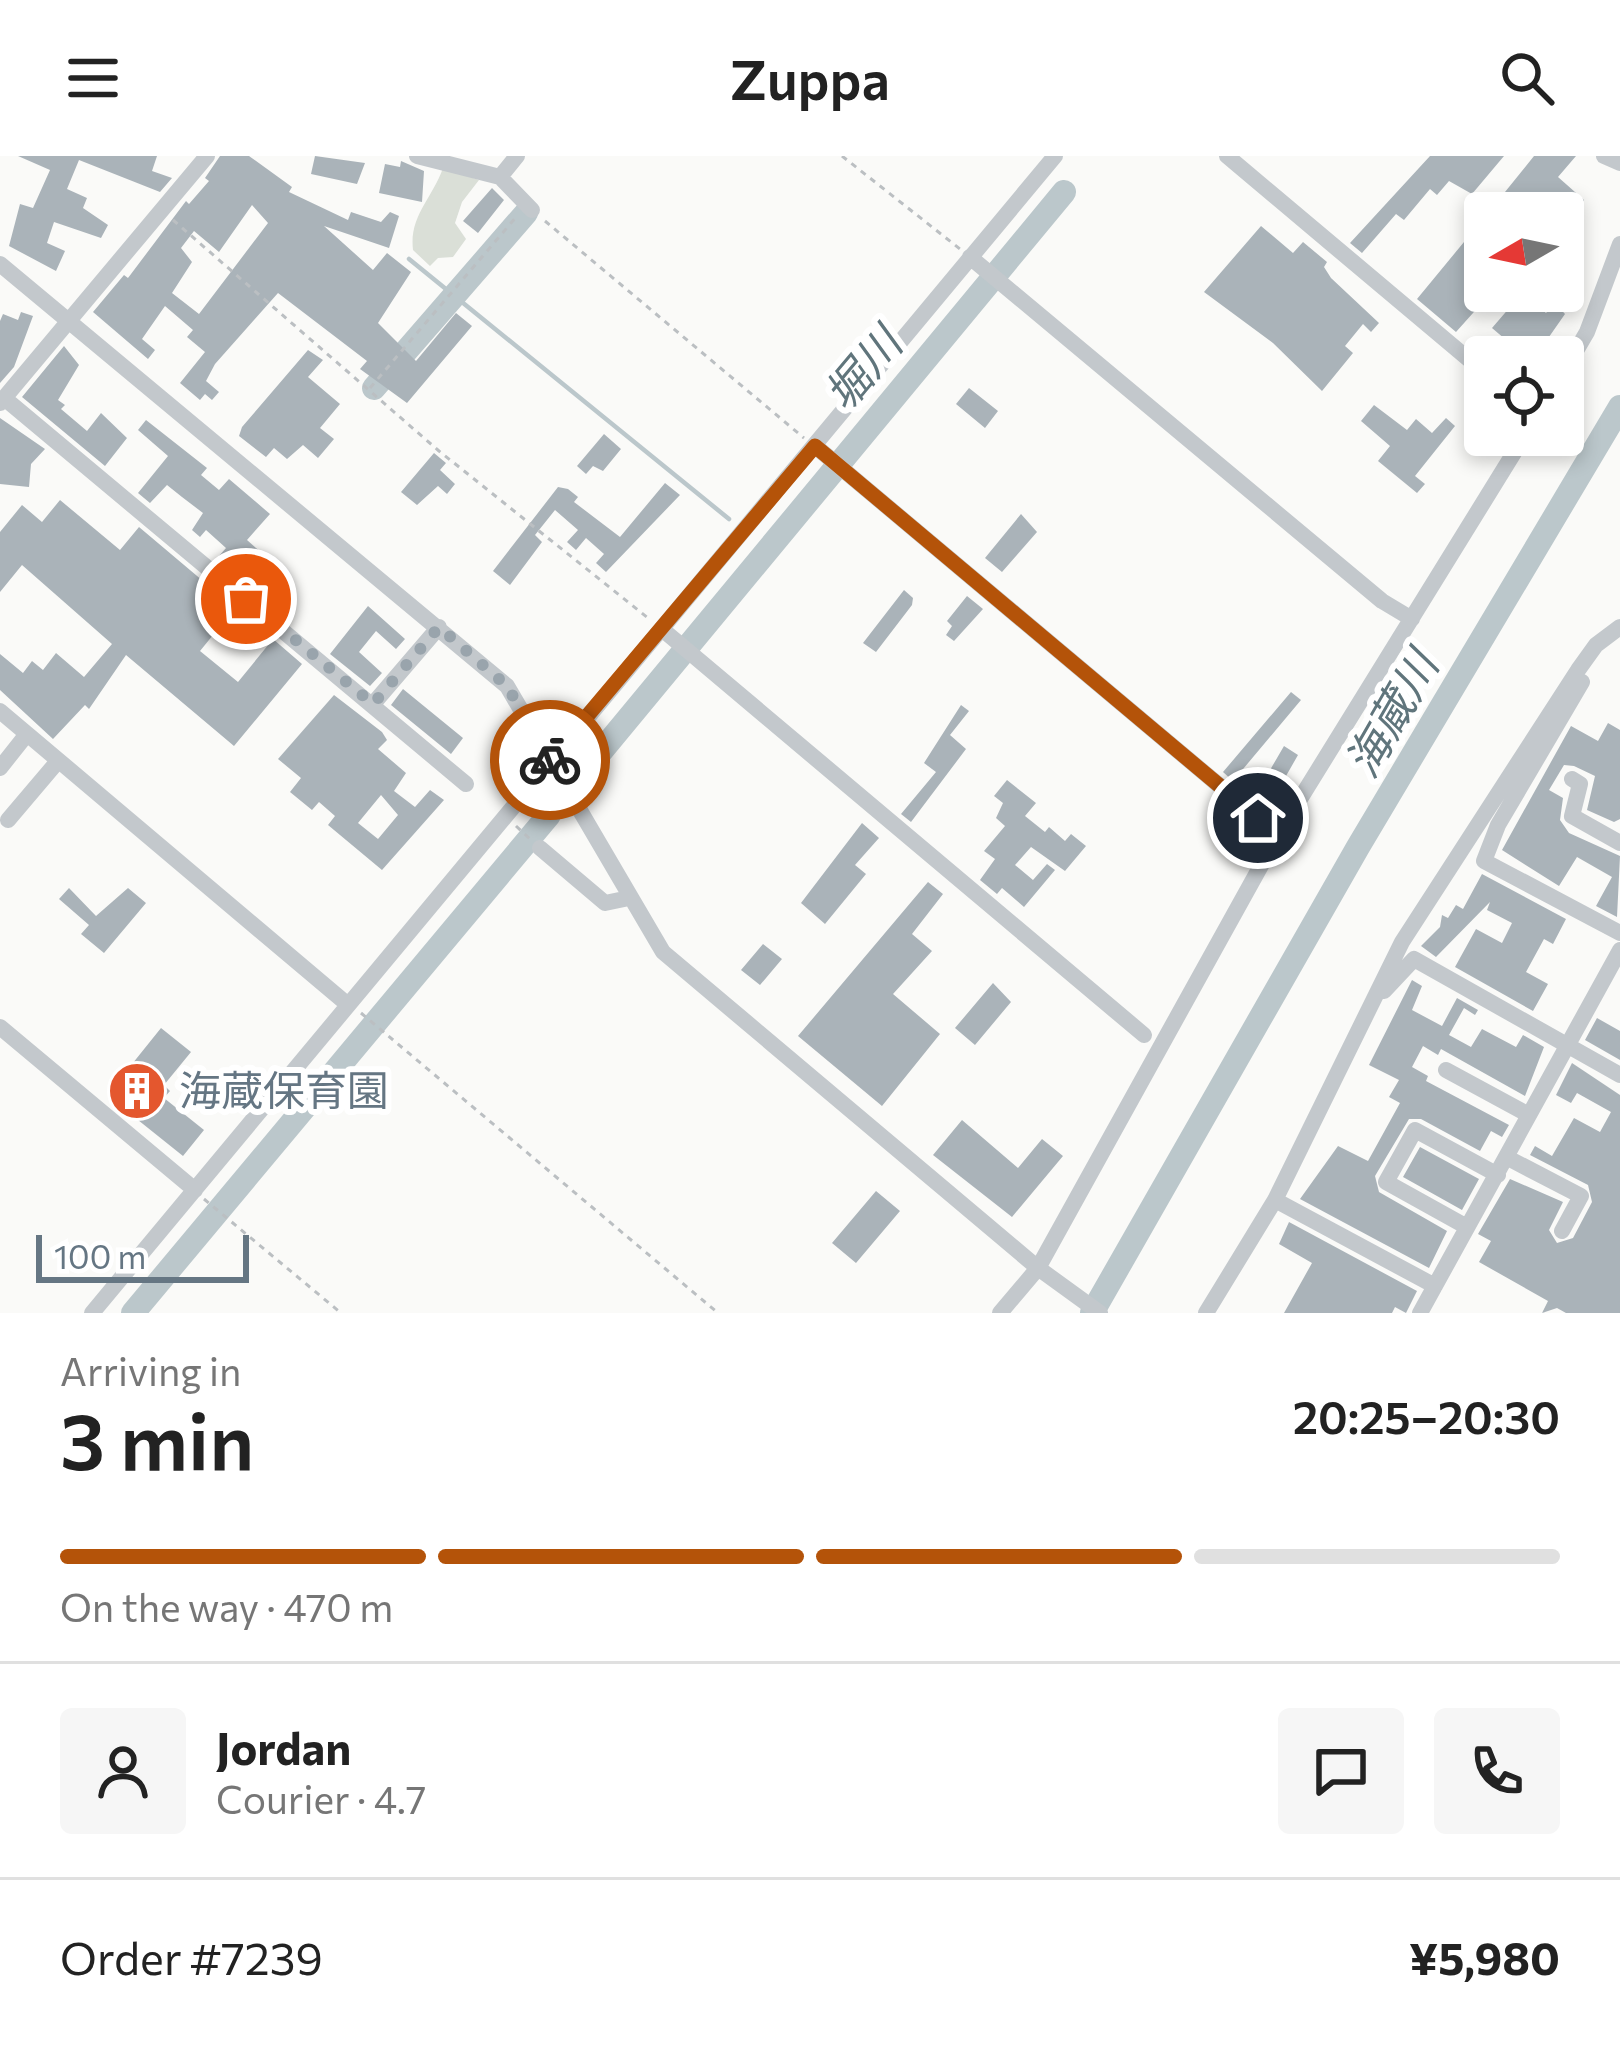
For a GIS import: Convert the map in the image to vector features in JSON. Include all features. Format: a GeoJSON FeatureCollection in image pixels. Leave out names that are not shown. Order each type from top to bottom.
{"type":"FeatureCollection","features":[{"type":"Feature","properties":{"kind":"street"},"geometry":{"type":"LineString","coordinates":[[207,156],[2,398],[466,784]]}},
{"type":"Feature","properties":{"kind":"street"},"geometry":{"type":"LineString","coordinates":[[417,156],[500,177],[528,210]]}},
{"type":"Feature","properties":{"kind":"street"},"geometry":{"type":"LineString","coordinates":[[500,177],[517,156]]}},
{"type":"Feature","properties":{"kind":"street"},"geometry":{"type":"LineString","coordinates":[[92,1313],[199,1194],[550,760],[666,634],[978,263],[1055,156]]}},
{"type":"Feature","properties":{"kind":"street"},"geometry":{"type":"LineString","coordinates":[[1227,156],[1464,355]]}},
{"type":"Feature","properties":{"kind":"street"},"geometry":{"type":"LineString","coordinates":[[1604,156],[1620,163]]}},
{"type":"Feature","properties":{"kind":"street"},"geometry":{"type":"LineString","coordinates":[[1584,336],[1620,244]]}},
{"type":"Feature","properties":{"kind":"street"},"geometry":{"type":"LineString","coordinates":[[978,263],[1382,602],[1412,619]]}},
{"type":"Feature","properties":{"kind":"street"},"geometry":{"type":"LineString","coordinates":[[0,266],[507,686],[663,952],[1038,1268],[1100,1313]]}},
{"type":"Feature","properties":{"kind":"street"},"geometry":{"type":"LineString","coordinates":[[820,450],[1258,818]]}},
{"type":"Feature","properties":{"kind":"street"},"geometry":{"type":"LineString","coordinates":[[1000,1313],[1038,1268],[1279,833],[1512,456]]}},
{"type":"Feature","properties":{"kind":"street"},"geometry":{"type":"LineString","coordinates":[[373,704],[439,627]]}},
{"type":"Feature","properties":{"kind":"street"},"geometry":{"type":"LineString","coordinates":[[1206,1313],[1275,1200],[1402,942],[1578,670],[1596,645],[1620,627]]}},
{"type":"Feature","properties":{"kind":"street"},"geometry":{"type":"LineString","coordinates":[[666,634],[1144,1035]]}},
{"type":"Feature","properties":{"kind":"street"},"geometry":{"type":"LineString","coordinates":[[1578,670],[1585,675],[1561,727],[1498,825],[1484,861],[1620,933]]}},
{"type":"Feature","properties":{"kind":"street"},"geometry":{"type":"LineString","coordinates":[[0,711],[352,1007]]}},
{"type":"Feature","properties":{"kind":"street"},"geometry":{"type":"LineString","coordinates":[[0,768],[27,734]]}},
{"type":"Feature","properties":{"kind":"street"},"geometry":{"type":"LineString","coordinates":[[8,820],[58,760]]}},
{"type":"Feature","properties":{"kind":"street"},"geometry":{"type":"LineString","coordinates":[[1572,779],[1580,784],[1570,808],[1572,816],[1620,843]]}},
{"type":"Feature","properties":{"kind":"street"},"geometry":{"type":"LineString","coordinates":[[540,848],[605,903],[629,898]]}},
{"type":"Feature","properties":{"kind":"street"},"geometry":{"type":"LineString","coordinates":[[1420,1313],[1620,950]]}},
{"type":"Feature","properties":{"kind":"street"},"geometry":{"type":"LineString","coordinates":[[1380,993],[1414,959],[1620,1075]]}},
{"type":"Feature","properties":{"kind":"street"},"geometry":{"type":"LineString","coordinates":[[0,1027],[199,1194]]}},
{"type":"Feature","properties":{"kind":"street"},"geometry":{"type":"LineString","coordinates":[[1446,1070],[1528,1115]]}},
{"type":"Feature","properties":{"kind":"street"},"geometry":{"type":"LineString","coordinates":[[1467,1227],[1386,1181],[1414,1130],[1498,1175]]}},
{"type":"Feature","properties":{"kind":"street"},"geometry":{"type":"LineString","coordinates":[[1506,1156],[1580,1196],[1562,1231]]}},
{"type":"Feature","properties":{"kind":"street"},"geometry":{"type":"LineString","coordinates":[[1275,1200],[1435,1286]]}},
{"type":"Feature","properties":{"kind":"path"},"geometry":{"type":"LineString","coordinates":[[842,156],[978,263]]}},
{"type":"Feature","properties":{"kind":"path"},"geometry":{"type":"LineString","coordinates":[[163,210],[421,436],[666,634]]}},
{"type":"Feature","properties":{"kind":"path"},"geometry":{"type":"LineString","coordinates":[[370,388],[528,210],[820,450]]}},
{"type":"Feature","properties":{"kind":"path"},"geometry":{"type":"LineString","coordinates":[[352,1007],[718,1313]]}},
{"type":"Feature","properties":{"kind":"path"},"geometry":{"type":"LineString","coordinates":[[199,1194],[341,1313]]}},
{"type":"Feature","properties":{"kind":"shaded area"},"geometry":{"type":"Polygon","coordinates":[[[443,168],[479,180],[462,202],[455,223],[466,239],[453,257],[438,258],[430,266],[413,250],[413,238],[418,217],[443,168]]]}},
{"type":"Feature","properties":{"kind":"building"},"geometry":{"type":"Polygon","coordinates":[[[18,156],[157,156],[152,171],[172,178],[160,192],[79,160],[67,189],[87,198],[83,208],[108,225],[101,238],[54,222],[47,243],[65,251],[56,271],[9,246],[20,204],[33,208],[50,170],[18,156]]]}},
{"type":"Feature","properties":{"kind":"building"},"geometry":{"type":"Polygon","coordinates":[[[220,156],[249,156],[292,187],[289,192],[348,220],[351,212],[381,222],[390,212],[399,216],[389,248],[324,226],[373,270],[387,253],[411,272],[378,323],[416,361],[456,313],[472,326],[407,403],[360,369],[367,361],[278,293],[215,364],[206,381],[219,392],[212,400],[205,394],[200,400],[180,383],[205,352],[187,337],[193,330],[165,306],[142,339],[155,350],[148,359],[93,312],[124,275],[128,278],[186,201],[189,204],[209,181],[205,178],[220,156]],[[252,205],[219,252],[194,231],[181,248],[192,262],[172,293],[199,314],[268,223],[252,205]]]}},
{"type":"Feature","properties":{"kind":"building"},"geometry":{"type":"Polygon","coordinates":[[[315,156],[365,163],[357,184],[311,174],[315,156]]]}},
{"type":"Feature","properties":{"kind":"building"},"geometry":{"type":"Polygon","coordinates":[[[1430,156],[1504,156],[1474,192],[1449,181],[1437,195],[1430,189],[1404,220],[1396,214],[1362,253],[1350,243],[1430,156]]]}},
{"type":"Feature","properties":{"kind":"building"},"geometry":{"type":"Polygon","coordinates":[[[1534,156],[1576,156],[1558,177],[1575,192],[1505,192],[1534,156]]]}},
{"type":"Feature","properties":{"kind":"building"},"geometry":{"type":"Polygon","coordinates":[[[401,161],[424,171],[422,202],[379,193],[385,164],[400,167],[401,161]]]}},
{"type":"Feature","properties":{"kind":"building"},"geometry":{"type":"Polygon","coordinates":[[[492,188],[504,200],[478,233],[463,221],[492,188]]]}},
{"type":"Feature","properties":{"kind":"building"},"geometry":{"type":"Polygon","coordinates":[[[1261,226],[1293,253],[1303,242],[1327,262],[1324,267],[1331,278],[1379,323],[1371,332],[1363,324],[1345,346],[1353,353],[1322,391],[1273,343],[1204,292],[1261,226]]]}},
{"type":"Feature","properties":{"kind":"building"},"geometry":{"type":"Polygon","coordinates":[[[1464,242],[1464,312],[1474,312],[1456,332],[1417,299],[1464,242]]]}},
{"type":"Feature","properties":{"kind":"building"},"geometry":{"type":"Polygon","coordinates":[[[21,312],[33,316],[14,367],[0,383],[0,321],[3,314],[18,320],[21,312]]]}},
{"type":"Feature","properties":{"kind":"building"},"geometry":{"type":"Polygon","coordinates":[[[1506,312],[1565,314],[1550,336],[1501,336],[1492,328],[1506,312]]]}},
{"type":"Feature","properties":{"kind":"building"},"geometry":{"type":"Polygon","coordinates":[[[64,346],[79,365],[58,400],[65,405],[61,409],[87,431],[101,413],[127,438],[105,466],[22,397],[64,346]]]}},
{"type":"Feature","properties":{"kind":"building"},"geometry":{"type":"Polygon","coordinates":[[[308,350],[323,360],[308,377],[340,404],[320,428],[334,439],[318,458],[303,445],[287,459],[274,448],[266,457],[239,436],[242,427],[308,350]]]}},
{"type":"Feature","properties":{"kind":"building"},"geometry":{"type":"Polygon","coordinates":[[[969,388],[998,411],[985,428],[956,404],[969,388]]]}},
{"type":"Feature","properties":{"kind":"building"},"geometry":{"type":"Polygon","coordinates":[[[1374,405],[1407,430],[1416,419],[1432,433],[1446,418],[1455,426],[1415,476],[1425,484],[1417,493],[1378,461],[1390,446],[1361,421],[1374,405]]]}},
{"type":"Feature","properties":{"kind":"building"},"geometry":{"type":"Polygon","coordinates":[[[0,418],[45,449],[31,464],[29,487],[0,484],[0,418]]]}},
{"type":"Feature","properties":{"kind":"building"},"geometry":{"type":"Polygon","coordinates":[[[146,420],[207,468],[201,475],[219,490],[229,479],[270,514],[247,540],[280,569],[260,591],[219,556],[226,548],[206,530],[200,537],[192,530],[203,513],[167,485],[150,503],[138,493],[168,456],[138,430],[146,420]]]}},
{"type":"Feature","properties":{"kind":"building"},"geometry":{"type":"Polygon","coordinates":[[[604,434],[621,449],[603,471],[593,466],[586,474],[577,466],[604,434]]]}},
{"type":"Feature","properties":{"kind":"building"},"geometry":{"type":"Polygon","coordinates":[[[434,453],[446,463],[440,470],[455,484],[447,494],[438,486],[417,505],[401,492],[434,453]]]}},
{"type":"Feature","properties":{"kind":"building"},"geometry":{"type":"Polygon","coordinates":[[[665,483],[680,495],[606,572],[596,563],[604,554],[586,538],[576,550],[567,542],[578,530],[555,510],[535,535],[542,542],[510,585],[493,571],[558,487],[578,497],[574,502],[620,537],[665,483]]]}},
{"type":"Feature","properties":{"kind":"building"},"geometry":{"type":"Polygon","coordinates":[[[60,500],[120,550],[139,527],[235,608],[200,651],[238,682],[273,639],[302,664],[234,746],[126,655],[89,709],[85,705],[53,739],[0,690],[0,654],[23,673],[32,661],[43,670],[56,653],[84,677],[112,644],[22,565],[0,592],[0,532],[22,505],[42,522],[60,500]]]}},
{"type":"Feature","properties":{"kind":"building"},"geometry":{"type":"Polygon","coordinates":[[[1021,514],[1037,532],[1002,572],[985,558],[1021,514]]]}},
{"type":"Feature","properties":{"kind":"building"},"geometry":{"type":"Polygon","coordinates":[[[904,590],[913,598],[912,605],[876,652],[863,643],[904,590]]]}},
{"type":"Feature","properties":{"kind":"building"},"geometry":{"type":"Polygon","coordinates":[[[967,596],[983,609],[954,641],[946,635],[952,626],[947,621],[967,596]]]}},
{"type":"Feature","properties":{"kind":"building"},"geometry":{"type":"Polygon","coordinates":[[[368,606],[405,639],[396,649],[376,631],[359,652],[382,673],[370,686],[330,654],[368,606]]]}},
{"type":"Feature","properties":{"kind":"building"},"geometry":{"type":"Polygon","coordinates":[[[403,689],[463,738],[451,754],[391,705],[403,689]]]}},
{"type":"Feature","properties":{"kind":"building"},"geometry":{"type":"Polygon","coordinates":[[[1291,692],[1301,700],[1233,781],[1223,772],[1291,692]]]}},
{"type":"Feature","properties":{"kind":"building"},"geometry":{"type":"Polygon","coordinates":[[[334,695],[387,740],[378,749],[406,773],[394,791],[415,807],[430,790],[444,800],[382,870],[328,825],[335,816],[319,802],[312,810],[290,792],[301,778],[278,759],[334,695]],[[381,795],[358,823],[378,839],[398,815],[381,795]]]}},
{"type":"Feature","properties":{"kind":"building"},"geometry":{"type":"Polygon","coordinates":[[[961,705],[969,711],[950,735],[966,749],[911,822],[901,814],[936,772],[924,763],[961,705]]]}},
{"type":"Feature","properties":{"kind":"building"},"geometry":{"type":"Polygon","coordinates":[[[1608,723],[1620,730],[1620,819],[1614,822],[1587,810],[1595,776],[1574,766],[1564,765],[1549,790],[1563,798],[1560,820],[1569,833],[1620,856],[1617,917],[1596,906],[1612,877],[1577,857],[1559,886],[1502,850],[1571,726],[1598,741],[1608,723]]]}},
{"type":"Feature","properties":{"kind":"building"},"geometry":{"type":"Polygon","coordinates":[[[1284,746],[1298,755],[1274,797],[1259,789],[1284,746]]]}},
{"type":"Feature","properties":{"kind":"building"},"geometry":{"type":"Polygon","coordinates":[[[1007,780],[1036,803],[1025,816],[1045,832],[1049,827],[1065,841],[1071,834],[1086,846],[1065,871],[1031,847],[1015,865],[1033,880],[1047,864],[1055,870],[1024,907],[1002,888],[997,894],[980,880],[995,859],[984,851],[1005,826],[996,818],[1003,803],[994,796],[1007,780]]]}},
{"type":"Feature","properties":{"kind":"building"},"geometry":{"type":"Polygon","coordinates":[[[862,823],[879,838],[855,865],[866,874],[825,924],[801,903],[862,823]]]}},
{"type":"Feature","properties":{"kind":"building"},"geometry":{"type":"Polygon","coordinates":[[[1482,874],[1566,919],[1553,944],[1544,939],[1526,972],[1548,984],[1533,1011],[1455,967],[1476,929],[1502,943],[1512,923],[1487,910],[1490,902],[1436,957],[1421,946],[1440,927],[1442,915],[1448,918],[1456,905],[1463,909],[1482,874]]]}},
{"type":"Feature","properties":{"kind":"building"},"geometry":{"type":"Polygon","coordinates":[[[928,882],[943,894],[912,934],[932,951],[893,994],[940,1034],[882,1106],[798,1036],[928,882]]]}},
{"type":"Feature","properties":{"kind":"building"},"geometry":{"type":"Polygon","coordinates":[[[69,888],[96,916],[128,888],[146,903],[104,953],[81,934],[89,925],[59,899],[69,888]]]}},
{"type":"Feature","properties":{"kind":"building"},"geometry":{"type":"Polygon","coordinates":[[[763,944],[782,959],[760,985],[741,970],[763,944]]]}},
{"type":"Feature","properties":{"kind":"building"},"geometry":{"type":"Polygon","coordinates":[[[1412,980],[1422,986],[1412,1010],[1442,1026],[1457,998],[1478,1010],[1475,1015],[1464,1008],[1449,1035],[1471,1047],[1482,1029],[1516,1047],[1523,1035],[1544,1047],[1525,1096],[1441,1049],[1438,1055],[1423,1046],[1412,1067],[1428,1076],[1426,1081],[1509,1125],[1502,1137],[1491,1131],[1480,1151],[1421,1119],[1409,1119],[1375,1176],[1379,1192],[1447,1231],[1429,1268],[1300,1199],[1338,1146],[1368,1161],[1400,1103],[1389,1097],[1399,1080],[1369,1065],[1412,980]]]}},
{"type":"Feature","properties":{"kind":"building"},"geometry":{"type":"Polygon","coordinates":[[[993,983],[1011,1002],[975,1045],[955,1028],[993,983]]]}},
{"type":"Feature","properties":{"kind":"building"},"geometry":{"type":"Polygon","coordinates":[[[1597,1018],[1620,1031],[1620,1060],[1585,1040],[1597,1018]]]}},
{"type":"Feature","properties":{"kind":"building","name":"海蔵保育園"},"geometry":{"type":"Polygon","coordinates":[[[161,1028],[191,1052],[164,1085],[170,1091],[164,1098],[204,1130],[183,1156],[123,1108],[128,1102],[112,1089],[161,1028]]]}},
{"type":"Feature","properties":{"kind":"building"},"geometry":{"type":"Polygon","coordinates":[[[1572,1063],[1620,1095],[1620,1313],[1566,1313],[1557,1308],[1542,1313],[1548,1301],[1479,1262],[1491,1241],[1478,1234],[1510,1179],[1563,1202],[1549,1230],[1557,1243],[1573,1238],[1592,1202],[1588,1185],[1530,1155],[1535,1146],[1552,1156],[1574,1118],[1600,1132],[1611,1112],[1577,1093],[1571,1103],[1556,1095],[1572,1063]]]}},
{"type":"Feature","properties":{"kind":"building"},"geometry":{"type":"Polygon","coordinates":[[[962,1120],[1018,1168],[1042,1139],[1063,1156],[1012,1217],[933,1155],[962,1120]]]}},
{"type":"Feature","properties":{"kind":"building"},"geometry":{"type":"Polygon","coordinates":[[[1420,1147],[1479,1179],[1462,1210],[1403,1177],[1420,1147]]]}},
{"type":"Feature","properties":{"kind":"building"},"geometry":{"type":"Polygon","coordinates":[[[876,1191],[900,1211],[856,1263],[832,1243],[876,1191]]]}},
{"type":"Feature","properties":{"kind":"building"},"geometry":{"type":"Polygon","coordinates":[[[1289,1222],[1417,1291],[1406,1313],[1395,1307],[1392,1313],[1284,1313],[1312,1263],[1279,1244],[1289,1222]]]}},
{"type":"Feature","properties":{"kind":"waterway","name":"堀川"},"geometry":{"type":"LineString","coordinates":[[589,766],[1064,192]]}},
{"type":"Feature","properties":{"kind":"waterway"},"geometry":{"type":"LineString","coordinates":[[374,388],[526,213]]}},
{"type":"Feature","properties":{"kind":"waterway"},"geometry":{"type":"LineString","coordinates":[[409,259],[729,519]]}},
{"type":"Feature","properties":{"kind":"waterway","name":"海蔵川"},"geometry":{"type":"LineString","coordinates":[[1092,1313],[1358,847],[1620,407]]}},
{"type":"Feature","properties":{"kind":"waterway","name":"堀川"},"geometry":{"type":"LineString","coordinates":[[133,1313],[549,815]]}},
{"type":"Feature","properties":{"kind":"way so far"},"geometry":{"type":"LineString","coordinates":[[246,599],[373,704],[439,627],[507,686],[550,760]]}},
{"type":"Feature","properties":{"kind":"place","name":"海蔵保育園"},"geometry":{"type":"Point","coordinates":[137,1091]}},
{"type":"Feature","properties":{"kind":"route"},"geometry":{"type":"LineString","coordinates":[[550,760],[815,446],[1258,818]]}}]}
